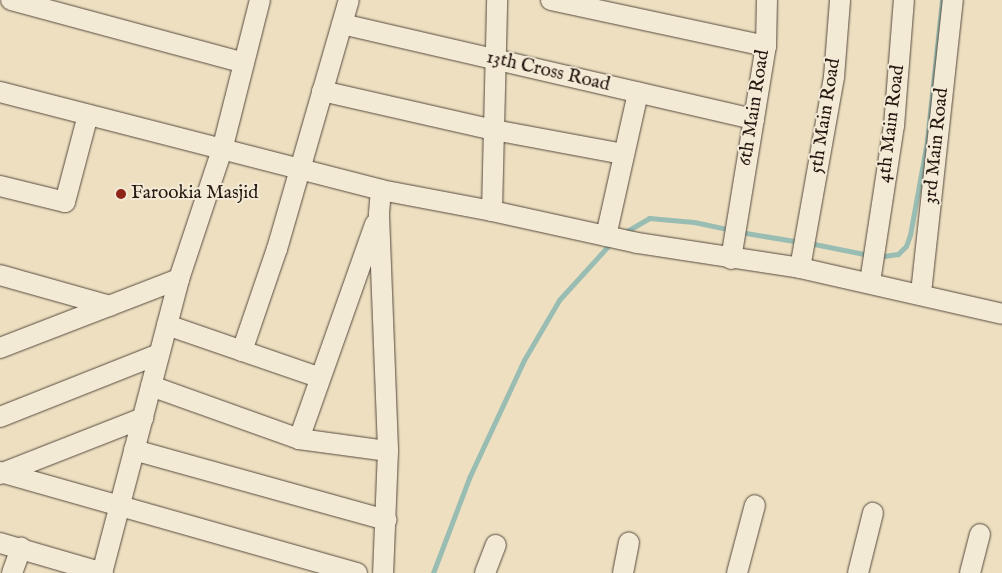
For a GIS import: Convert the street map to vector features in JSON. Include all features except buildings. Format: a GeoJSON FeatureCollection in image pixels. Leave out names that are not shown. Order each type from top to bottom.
{"type":"FeatureCollection","features":[{"type":"Feature","properties":{"kind":"street"},"geometry":{"type":"LineString","coordinates":[[11,0],[244,63]]}},
{"type":"Feature","properties":{"kind":"street"},"geometry":{"type":"LineString","coordinates":[[0,543],[99,572],[119,508],[179,279],[222,150],[260,0]]}},
{"type":"Feature","properties":{"kind":"street"},"geometry":{"type":"LineString","coordinates":[[242,351],[277,249],[298,170],[349,0]]}},
{"type":"Feature","properties":{"kind":"street"},"geometry":{"type":"LineString","coordinates":[[492,211],[497,0]]}},
{"type":"Feature","properties":{"kind":"street"},"geometry":{"type":"LineString","coordinates":[[551,0],[766,46]]}},
{"type":"Feature","properties":{"kind":"street","name":"6th Main Road"},"geometry":{"type":"LineString","coordinates":[[732,253],[766,46],[767,0]]}},
{"type":"Feature","properties":{"kind":"street","name":"5th Main Road"},"geometry":{"type":"LineString","coordinates":[[801,262],[834,77],[840,0]]}},
{"type":"Feature","properties":{"kind":"street","name":"4th Main Road"},"geometry":{"type":"LineString","coordinates":[[871,276],[894,126],[904,0]]}},
{"type":"Feature","properties":{"kind":"street","name":"3rd Main Road"},"geometry":{"type":"LineString","coordinates":[[920,293],[953,0]]}},
{"type":"Feature","properties":{"kind":"street","name":"13th Cross Road"},"geometry":{"type":"LineString","coordinates":[[342,24],[754,119]]}},
{"type":"Feature","properties":{"kind":"street"},"geometry":{"type":"LineString","coordinates":[[322,91],[494,130],[624,154]]}},
{"type":"Feature","properties":{"kind":"street"},"geometry":{"type":"LineString","coordinates":[[0,92],[381,190],[492,211],[637,243],[801,262],[871,276],[920,293],[1002,314]]}},
{"type":"Feature","properties":{"kind":"street"},"geometry":{"type":"LineString","coordinates":[[606,236],[638,93]]}},
{"type":"Feature","properties":{"kind":"street"},"geometry":{"type":"LineString","coordinates":[[0,186],[65,202],[88,115]]}},
{"type":"Feature","properties":{"kind":"street"},"geometry":{"type":"LineString","coordinates":[[381,190],[378,215],[388,451],[382,573]]}},
{"type":"Feature","properties":{"kind":"street"},"geometry":{"type":"LineString","coordinates":[[298,438],[378,215]]}},
{"type":"Feature","properties":{"kind":"street"},"geometry":{"type":"LineString","coordinates":[[0,275],[110,306]]}},
{"type":"Feature","properties":{"kind":"street"},"geometry":{"type":"LineString","coordinates":[[4,343],[110,306],[179,279]]}},
{"type":"Feature","properties":{"kind":"street"},"geometry":{"type":"LineString","coordinates":[[167,325],[318,378]]}},
{"type":"Feature","properties":{"kind":"street"},"geometry":{"type":"LineString","coordinates":[[0,417],[159,354]]}},
{"type":"Feature","properties":{"kind":"street"},"geometry":{"type":"LineString","coordinates":[[151,386],[298,438],[388,451]]}},
{"type":"Feature","properties":{"kind":"street"},"geometry":{"type":"LineString","coordinates":[[1,473],[143,418]]}},
{"type":"Feature","properties":{"kind":"street"},"geometry":{"type":"LineString","coordinates":[[134,450],[386,520]]}},
{"type":"Feature","properties":{"kind":"street"},"geometry":{"type":"LineString","coordinates":[[1,473],[119,508],[357,573]]}},
{"type":"Feature","properties":{"kind":"street"},"geometry":{"type":"LineString","coordinates":[[737,573],[755,505]]}},
{"type":"Feature","properties":{"kind":"street"},"geometry":{"type":"LineString","coordinates":[[858,573],[873,513]]}},
{"type":"Feature","properties":{"kind":"street"},"geometry":{"type":"LineString","coordinates":[[970,573],[980,534]]}},
{"type":"Feature","properties":{"kind":"street"},"geometry":{"type":"LineString","coordinates":[[623,573],[629,543]]}},
{"type":"Feature","properties":{"kind":"street"},"geometry":{"type":"LineString","coordinates":[[486,573],[496,545]]}},
{"type":"Feature","properties":{"kind":"street"},"geometry":{"type":"LineString","coordinates":[[12,573],[21,548]]}},
{"type":"Feature","properties":{"kind":"waterway"},"geometry":{"type":"LineString","coordinates":[[877,257],[898,254],[906,246],[910,235],[927,141],[942,0]]}},
{"type":"Feature","properties":{"kind":"waterway"},"geometry":{"type":"LineString","coordinates":[[620,235],[649,218],[694,222],[731,230]]}},
{"type":"Feature","properties":{"kind":"waterway"},"geometry":{"type":"LineString","coordinates":[[740,232],[800,242]]}},
{"type":"Feature","properties":{"kind":"waterway"},"geometry":{"type":"LineString","coordinates":[[809,243],[869,255]]}},
{"type":"Feature","properties":{"kind":"waterway"},"geometry":{"type":"LineString","coordinates":[[433,573],[469,478],[524,360],[559,300],[610,244]]}},
{"type":"Feature","properties":{"kind":"place","name":"Farookia Masjid"},"geometry":{"type":"Point","coordinates":[121,194]}}]}
